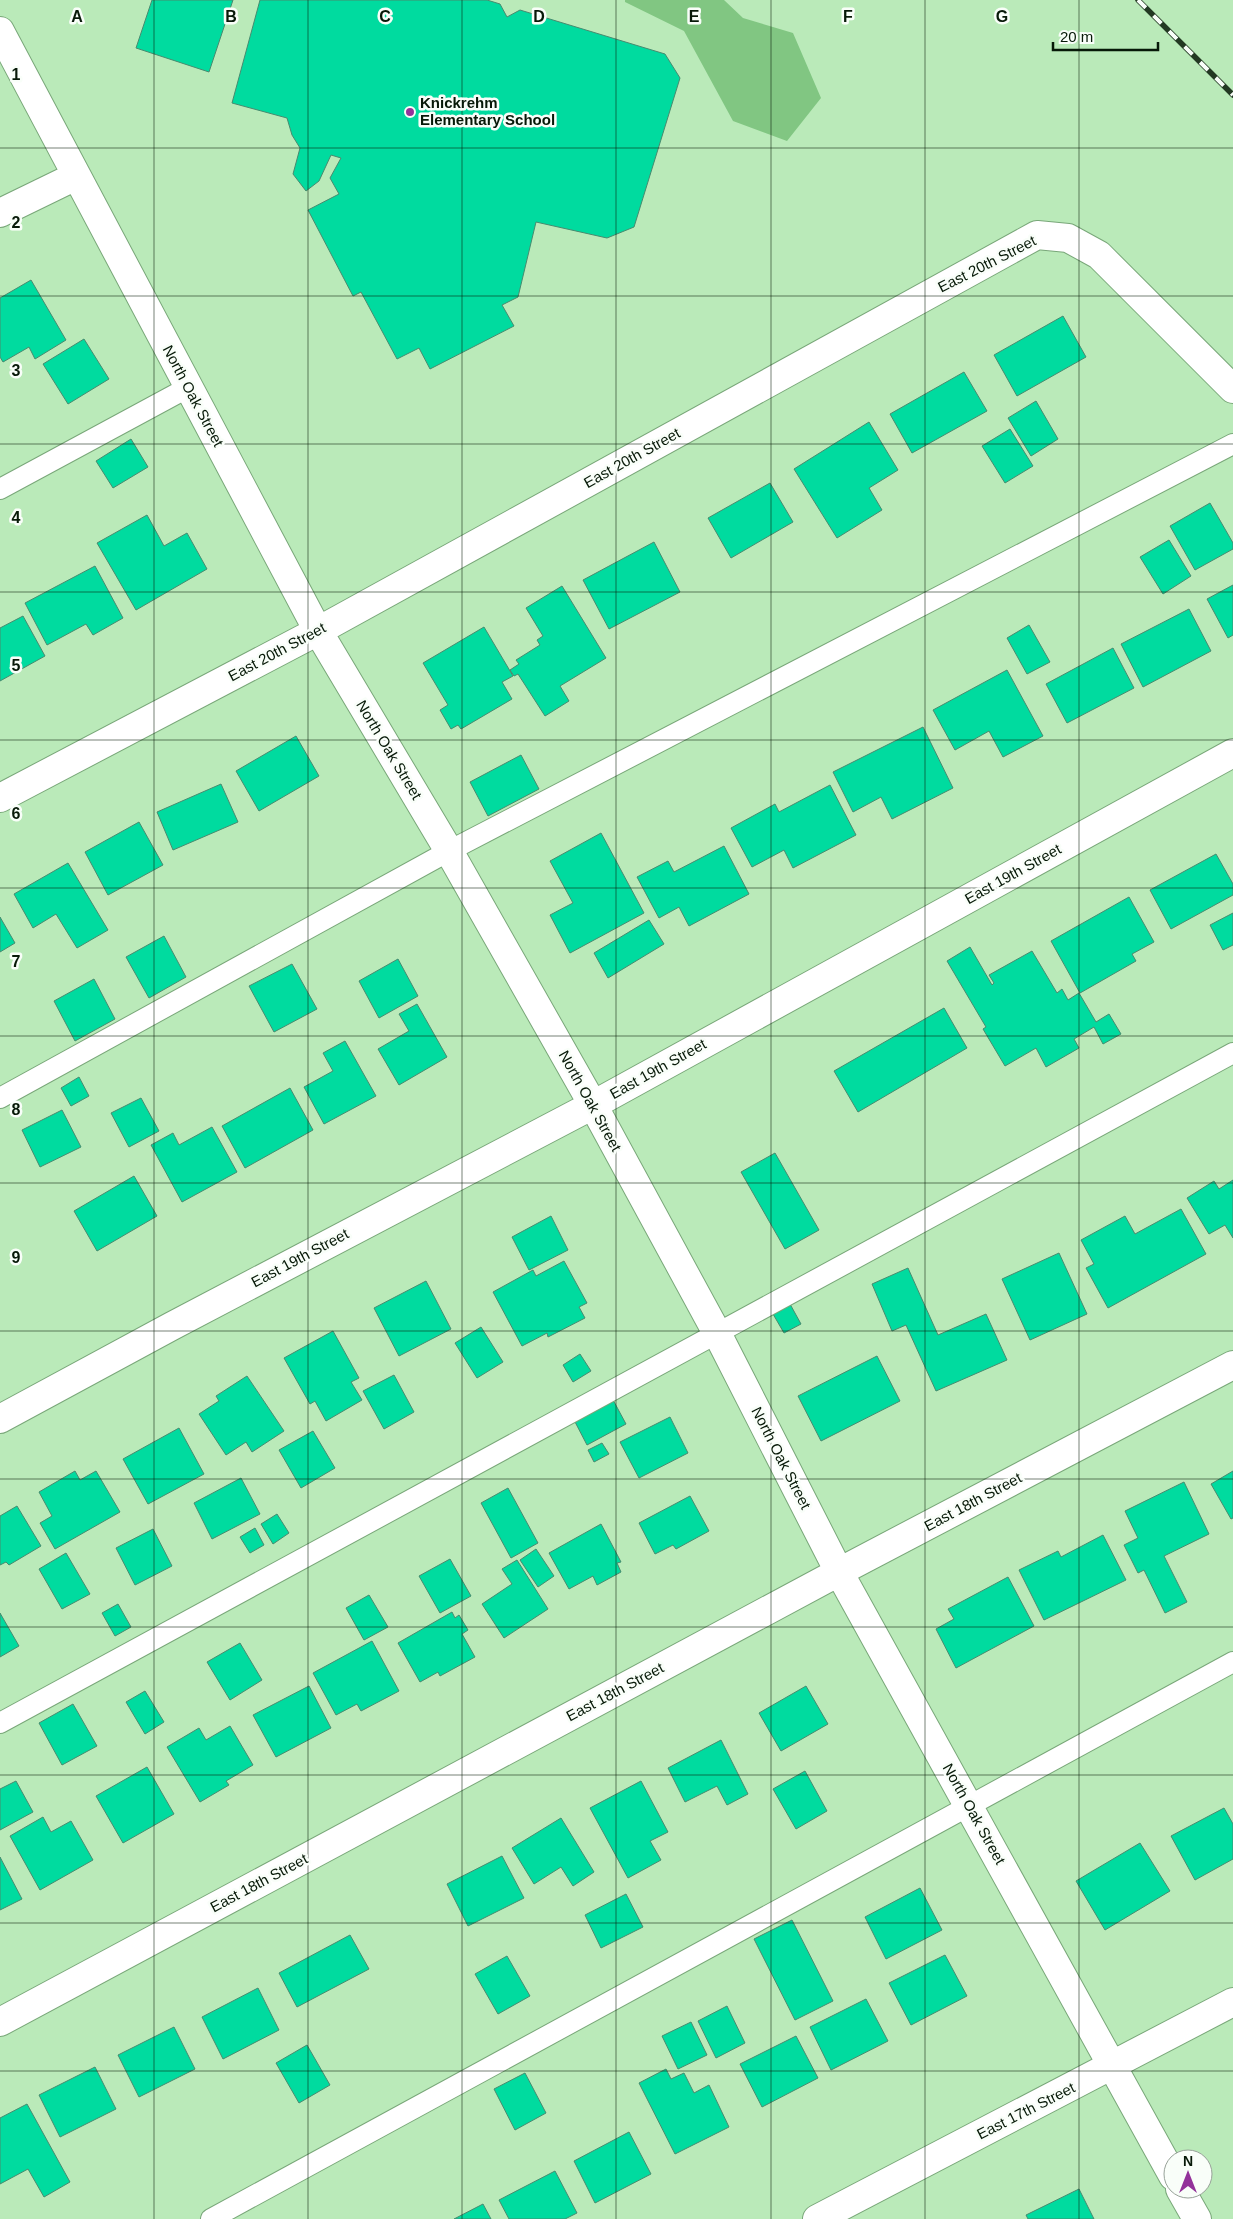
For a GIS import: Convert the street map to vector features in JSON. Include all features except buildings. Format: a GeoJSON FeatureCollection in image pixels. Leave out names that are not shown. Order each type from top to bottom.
{"type":"FeatureCollection","features":[{"type":"Feature","properties":{"kind":"street","name":"North Oak Street"},"geometry":{"type":"LineString","coordinates":[[0,31],[318,631],[449,851],[593,1105],[718,1335],[839,1572],[1163,2158]]}},
{"type":"Feature","properties":{"kind":"street"},"geometry":{"type":"LineString","coordinates":[[0,213],[76,176]]}},
{"type":"Feature","properties":{"kind":"street","name":"East 20th Street"},"geometry":{"type":"LineString","coordinates":[[0,798],[318,631],[1037,236],[1068,238],[1098,255],[1233,390]]}},
{"type":"Feature","properties":{"kind":"street","name":"East 19th Street"},"geometry":{"type":"LineString","coordinates":[[0,1419],[172,1326],[593,1105],[1233,753]]}},
{"type":"Feature","properties":{"kind":"street","name":"East 18th Street"},"geometry":{"type":"LineString","coordinates":[[0,2022],[839,1572],[1233,1366]]}},
{"type":"Feature","properties":{"kind":"street","name":"East 17th Street"},"geometry":{"type":"LineString","coordinates":[[818,2219],[1233,2002]]}},
{"type":"Feature","properties":{"kind":"street"},"geometry":{"type":"LineString","coordinates":[[1186,2199],[1197,2219]]}},
{"type":"Feature","properties":{"kind":"lane"},"geometry":{"type":"LineString","coordinates":[[0,489],[189,387]]}},
{"type":"Feature","properties":{"kind":"lane"},"geometry":{"type":"LineString","coordinates":[[0,1098],[449,851],[1233,444]]}},
{"type":"Feature","properties":{"kind":"lane"},"geometry":{"type":"LineString","coordinates":[[0,1723],[1233,1054]]}},
{"type":"Feature","properties":{"kind":"lane"},"geometry":{"type":"LineString","coordinates":[[211,2219],[1233,1662]]}},
{"type":"Feature","properties":{"kind":"green space"},"geometry":{"type":"Polygon","coordinates":[[[625,0],[724,0],[743,18],[793,33],[821,98],[787,141],[733,121],[684,31],[625,2],[625,0]]]}},
{"type":"Feature","properties":{"kind":"railway"},"geometry":{"type":"LineString","coordinates":[[1138,0],[1233,95]]}},
{"type":"Feature","properties":{"kind":"place","name":"Knickrehm Elementary School"},"geometry":{"type":"Point","coordinates":[410,112]}}]}
